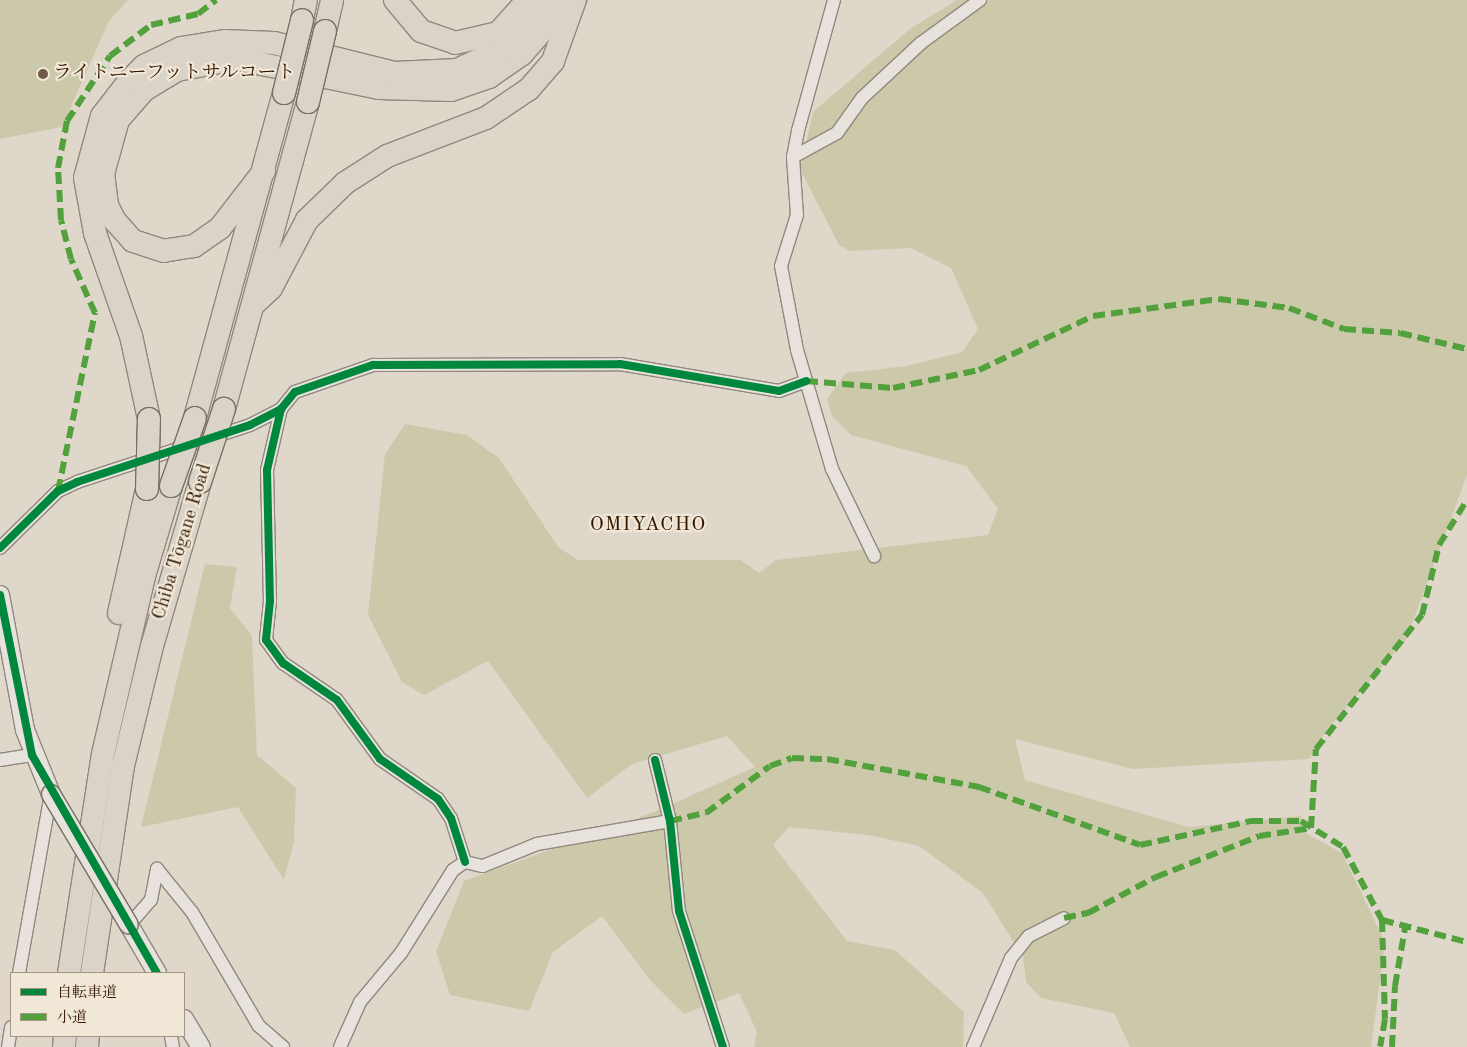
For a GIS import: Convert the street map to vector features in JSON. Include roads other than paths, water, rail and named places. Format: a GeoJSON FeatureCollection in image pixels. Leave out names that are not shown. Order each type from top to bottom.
{"type":"FeatureCollection","features":[{"type":"Feature","properties":{"kind":"highway","name":"Chiba Tōgane Road"},"geometry":{"type":"LineString","coordinates":[[92,972],[123,766],[152,646],[200,482],[224,409],[253,305],[308,102],[332,0]]}},
{"type":"Feature","properties":{"kind":"highway"},"geometry":{"type":"LineString","coordinates":[[395,0],[421,31],[455,43],[498,33],[512,22],[526,0]]}},
{"type":"Feature","properties":{"kind":"highway"},"geometry":{"type":"LineString","coordinates":[[78,896],[81,820],[147,489],[149,419],[131,336],[95,233],[84,178],[102,116],[129,81],[144,66],[181,48],[225,42],[274,44],[394,73],[457,70],[506,47],[531,19],[540,0]]}},
{"type":"Feature","properties":{"kind":"highway"},"geometry":{"type":"LineString","coordinates":[[264,171],[220,228],[194,246],[164,251],[133,241],[115,221],[107,205],[103,174],[118,120],[144,90],[177,70],[237,59],[379,88],[451,90],[489,77],[522,54],[546,26],[558,0]]}},
{"type":"Feature","properties":{"kind":"highway"},"geometry":{"type":"LineString","coordinates":[[253,305],[271,288],[307,220],[346,182],[387,156],[486,118],[529,89],[557,54],[575,0]]}},
{"type":"Feature","properties":{"kind":"highway","name":"Chiba Tōgane Road"},"geometry":{"type":"LineString","coordinates":[[69,972],[78,896],[115,696],[171,486],[195,418],[264,171],[304,10]]}},
{"type":"Feature","properties":{"kind":"street"},"geometry":{"type":"LineString","coordinates":[[834,0],[793,157],[797,215],[781,266],[806,381],[832,469],[874,556]]}},
{"type":"Feature","properties":{"kind":"street"},"geometry":{"type":"LineString","coordinates":[[793,157],[837,133],[862,98],[921,43],[980,0]]}},
{"type":"Feature","properties":{"kind":"street"},"geometry":{"type":"LineString","coordinates":[[0,548],[58,491],[77,482],[250,425],[281,410],[296,392],[324,378],[393,363],[525,368],[620,364],[779,391],[806,381]]}},
{"type":"Feature","properties":{"kind":"street"},"geometry":{"type":"LineString","coordinates":[[281,410],[267,470],[270,601],[266,640],[283,663],[337,700],[380,759],[438,799],[451,818],[465,862]]}},
{"type":"Feature","properties":{"kind":"street"},"geometry":{"type":"LineString","coordinates":[[0,595],[32,755],[52,794],[156,972]]}},
{"type":"Feature","properties":{"kind":"street"},"geometry":{"type":"LineString","coordinates":[[0,760],[32,755]]}},
{"type":"Feature","properties":{"kind":"street"},"geometry":{"type":"LineString","coordinates":[[655,760],[670,820],[679,911],[723,1047]]}},
{"type":"Feature","properties":{"kind":"street"},"geometry":{"type":"LineString","coordinates":[[19,972],[52,794]]}},
{"type":"Feature","properties":{"kind":"street"},"geometry":{"type":"LineString","coordinates":[[340,1047],[360,1002],[401,953],[445,877],[465,862],[483,866],[537,844],[670,820]]}},
{"type":"Feature","properties":{"kind":"street"},"geometry":{"type":"LineString","coordinates":[[128,925],[151,900],[157,870],[192,912],[259,1026],[283,1047]]}},
{"type":"Feature","properties":{"kind":"street"},"geometry":{"type":"LineString","coordinates":[[973,1047],[1010,958],[1029,936],[1064,918]]}},
{"type":"Feature","properties":{"kind":"street"},"geometry":{"type":"LineString","coordinates":[[185,1020],[201,1047]]}},
{"type":"Feature","properties":{"kind":"street"},"geometry":{"type":"LineString","coordinates":[[8,1047],[10,1034]]}},
{"type":"Feature","properties":{"kind":"place","name":"ライトニーフットサルコート"},"geometry":{"type":"Point","coordinates":[43,74]}},
{"type":"Feature","properties":{"kind":"district","name":"OMIYACHO"},"geometry":{"type":"Point","coordinates":[648,525]}}]}
